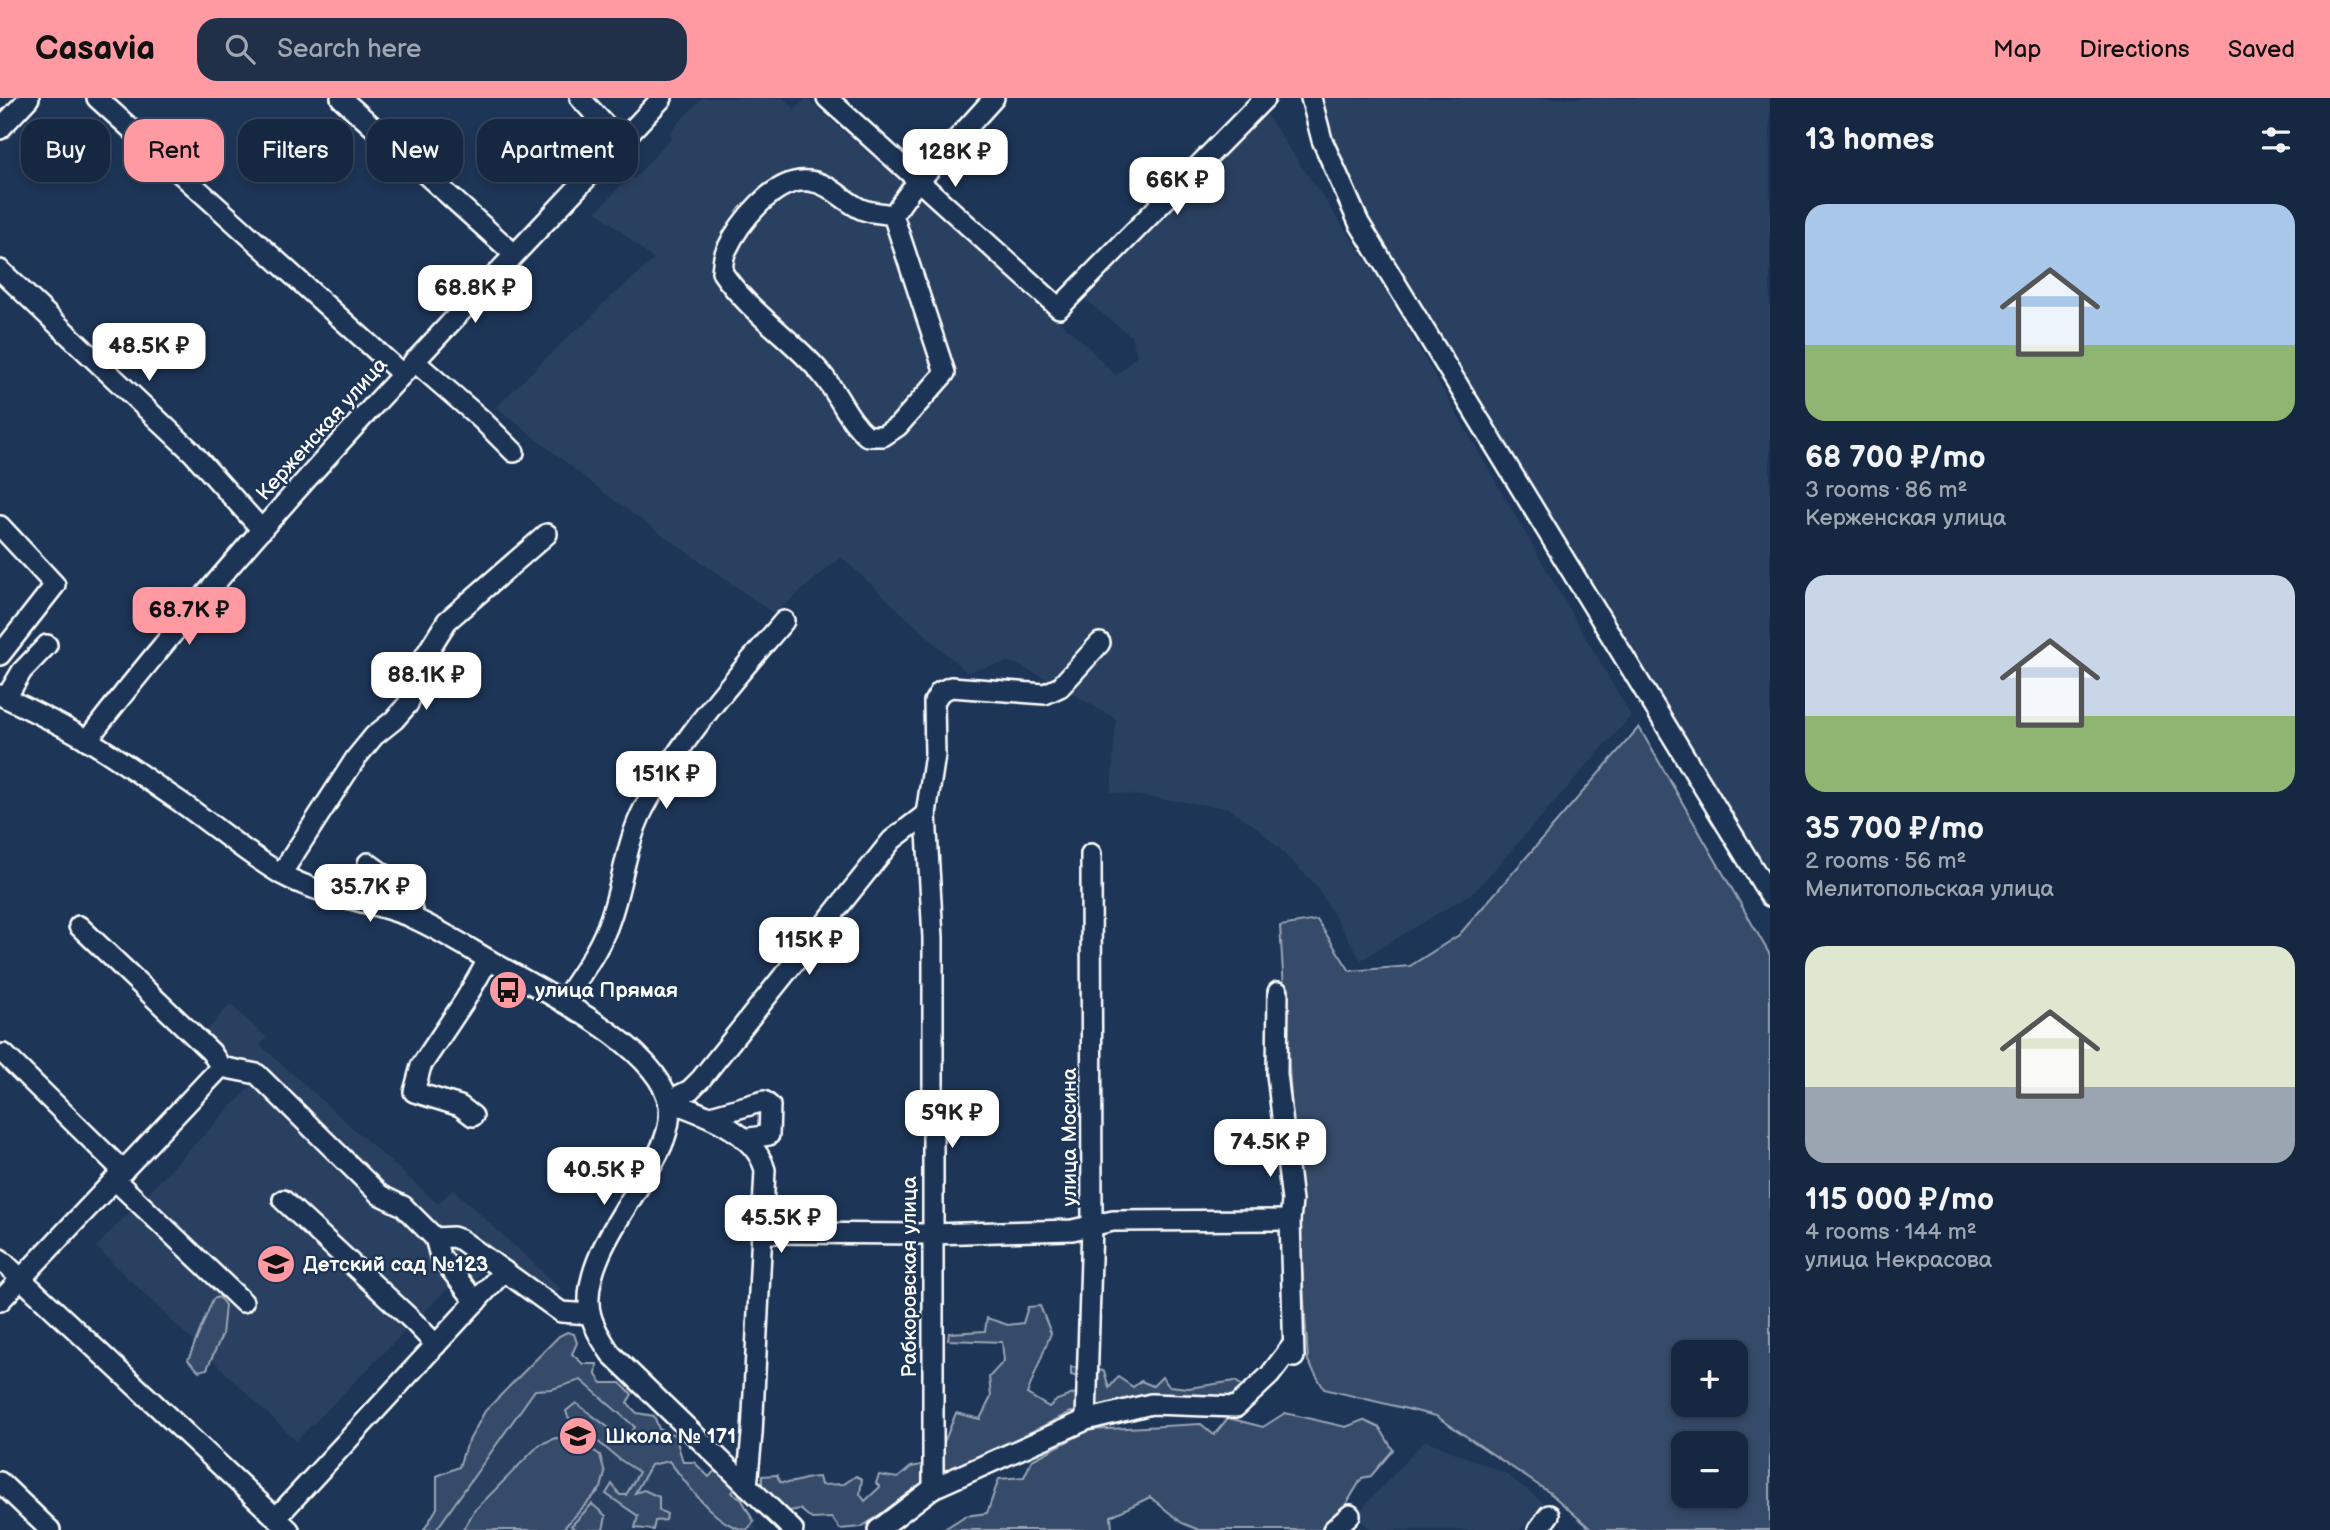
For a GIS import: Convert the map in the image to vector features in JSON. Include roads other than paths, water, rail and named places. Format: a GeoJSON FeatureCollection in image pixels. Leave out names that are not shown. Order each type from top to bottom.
{"type":"FeatureCollection","features":[{"type":"Feature","properties":{"kind":"street"},"geometry":{"type":"LineString","coordinates":[[0,129],[29,98]]}},
{"type":"Feature","properties":{"kind":"street"},"geometry":{"type":"LineString","coordinates":[[97,98],[408,367],[481,419],[514,452]]}},
{"type":"Feature","properties":{"kind":"street"},"geometry":{"type":"LineString","coordinates":[[341,98],[514,254]]}},
{"type":"Feature","properties":{"kind":"street"},"geometry":{"type":"LineString","coordinates":[[580,98],[600,119]]}},
{"type":"Feature","properties":{"kind":"street","name":"Керженская улица"},"geometry":{"type":"LineString","coordinates":[[638,124],[662,98]]}},
{"type":"Feature","properties":{"kind":"street"},"geometry":{"type":"LineString","coordinates":[[893,215],[918,182],[994,98]]}},
{"type":"Feature","properties":{"kind":"street"},"geometry":{"type":"LineString","coordinates":[[830,99],[1059,308],[1265,98]]}},
{"type":"Feature","properties":{"kind":"street"},"geometry":{"type":"LineString","coordinates":[[1311,98],[1322,139],[1359,223],[1770,896]]}},
{"type":"Feature","properties":{"kind":"street"},"geometry":{"type":"LineString","coordinates":[[807,181],[824,185],[862,210],[893,215],[944,373],[898,426],[883,436],[867,436],[853,424],[820,372],[734,291],[722,272],[724,253],[750,212],[768,196],[791,183],[807,181]]}},
{"type":"Feature","properties":{"kind":"street","name":"Керженская улица"},"geometry":{"type":"LineString","coordinates":[[87,740],[262,530],[408,367],[583,182]]}},
{"type":"Feature","properties":{"kind":"street"},"geometry":{"type":"LineString","coordinates":[[0,270],[192,452],[262,530]]}},
{"type":"Feature","properties":{"kind":"street"},"geometry":{"type":"LineString","coordinates":[[0,526],[55,585],[0,655]]}},
{"type":"Feature","properties":{"kind":"street"},"geometry":{"type":"LineString","coordinates":[[281,874],[356,758],[374,736],[408,704],[425,656],[447,621],[547,534]]}},
{"type":"Feature","properties":{"kind":"street"},"geometry":{"type":"LineString","coordinates":[[563,1002],[601,944],[611,918],[635,827],[644,807],[697,725],[784,621]]}},
{"type":"Feature","properties":{"kind":"street","name":"Рабкоровская улица"},"geometry":{"type":"LineString","coordinates":[[933,1488],[933,938],[926,814],[935,755],[934,702],[940,692],[951,687],[1045,694],[1060,687],[1100,643]]}},
{"type":"Feature","properties":{"kind":"street"},"geometry":{"type":"LineString","coordinates":[[47,645],[3,696],[87,740],[281,874],[317,890],[377,905],[414,919],[563,1002],[610,1031],[638,1056],[655,1076],[668,1101],[670,1122],[660,1152],[593,1270],[589,1293],[590,1314],[611,1354],[793,1530]]}},
{"type":"Feature","properties":{"kind":"street"},"geometry":{"type":"LineString","coordinates":[[668,1101],[690,1090],[701,1079],[892,840],[926,814]]}},
{"type":"Feature","properties":{"kind":"street","name":"улица Мосина"},"geometry":{"type":"LineString","coordinates":[[1086,1420],[1092,1226],[1091,855]]}},
{"type":"Feature","properties":{"kind":"street"},"geometry":{"type":"LineString","coordinates":[[368,863],[407,891],[414,919]]}},
{"type":"Feature","properties":{"kind":"street"},"geometry":{"type":"LineString","coordinates":[[79,926],[211,1052],[220,1068]]}},
{"type":"Feature","properties":{"kind":"street"},"geometry":{"type":"LineString","coordinates":[[473,1116],[460,1106],[414,1092],[421,1066],[429,1051],[465,1000],[488,960]]}},
{"type":"Feature","properties":{"kind":"street"},"geometry":{"type":"LineString","coordinates":[[878,1530],[933,1488],[1086,1420],[1151,1404],[1236,1407],[1294,1355],[1290,1220],[1292,1201],[1278,1074],[1278,992]]}},
{"type":"Feature","properties":{"kind":"street"},"geometry":{"type":"LineString","coordinates":[[4,1054],[243,1302]]}},
{"type":"Feature","properties":{"kind":"street"},"geometry":{"type":"LineString","coordinates":[[0,1301],[220,1068]]}},
{"type":"Feature","properties":{"kind":"street"},"geometry":{"type":"LineString","coordinates":[[220,1068],[257,1074],[380,1195],[403,1206],[435,1238],[440,1256],[476,1302]]}},
{"type":"Feature","properties":{"kind":"street"},"geometry":{"type":"LineString","coordinates":[[668,1101],[711,1116],[744,1139],[762,1158],[765,1170],[747,1486]]}},
{"type":"Feature","properties":{"kind":"street"},"geometry":{"type":"LineString","coordinates":[[711,1116],[764,1101],[770,1106],[769,1135],[744,1139]]}},
{"type":"Feature","properties":{"kind":"street"},"geometry":{"type":"LineString","coordinates":[[283,1200],[414,1322],[436,1346]]}},
{"type":"Feature","properties":{"kind":"street"},"geometry":{"type":"LineString","coordinates":[[762,1233],[931,1234],[1072,1230],[1112,1221],[1290,1220]]}},
{"type":"Feature","properties":{"kind":"street"},"geometry":{"type":"LineString","coordinates":[[435,1238],[453,1237],[461,1240],[561,1312],[590,1314]]}},
{"type":"Feature","properties":{"kind":"street"},"geometry":{"type":"LineString","coordinates":[[0,1258],[283,1524],[504,1271]]}},
{"type":"Feature","properties":{"kind":"street"},"geometry":{"type":"LineString","coordinates":[[0,1482],[50,1530]]}},
{"type":"Feature","properties":{"kind":"street"},"geometry":{"type":"LineString","coordinates":[[1333,1530],[1350,1515]]}},
{"type":"Feature","properties":{"kind":"place","name":"улица Прямая"},"geometry":{"type":"Point","coordinates":[508,990]}},
{"type":"Feature","properties":{"kind":"place","name":"Детский сад №123"},"geometry":{"type":"Point","coordinates":[276,1264]}},
{"type":"Feature","properties":{"kind":"place","name":"Школа № 171"},"geometry":{"type":"Point","coordinates":[578,1436]}}]}
